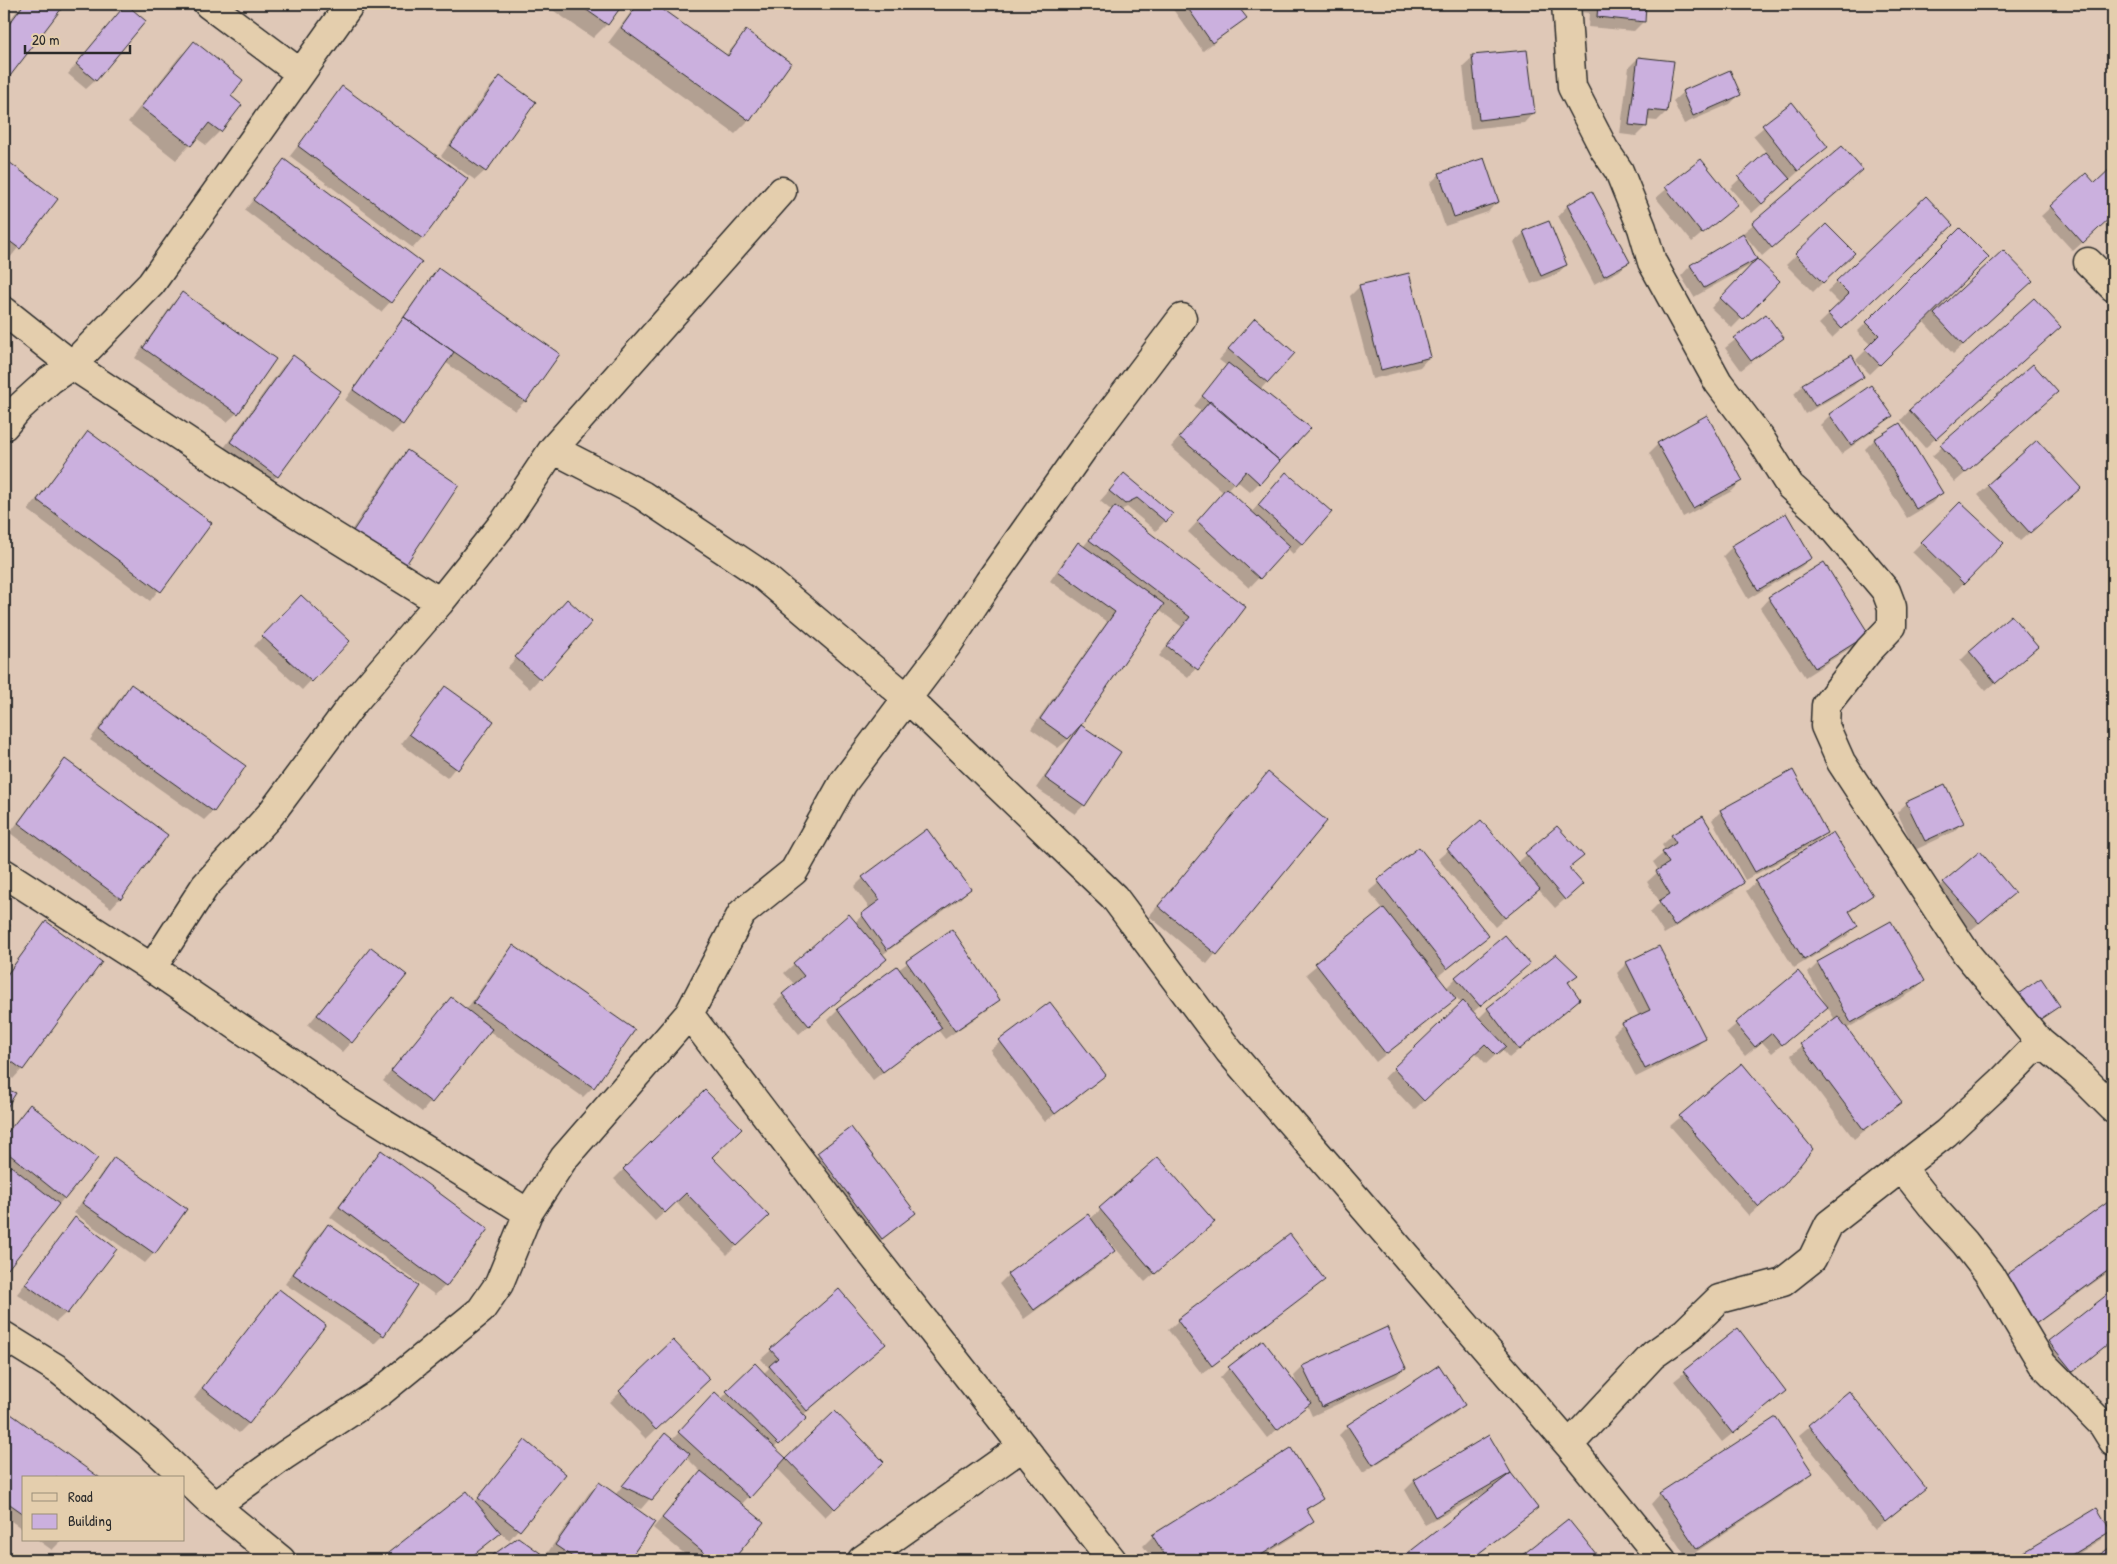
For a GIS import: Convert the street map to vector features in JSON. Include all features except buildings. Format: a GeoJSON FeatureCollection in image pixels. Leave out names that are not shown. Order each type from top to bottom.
{"type":"FeatureCollection","features":[{"type":"Feature","properties":{"kind":"street"},"geometry":{"type":"LineString","coordinates":[[208,4],[300,74]]}},
{"type":"Feature","properties":{"kind":"street"},"geometry":{"type":"LineString","coordinates":[[4,426],[20,407],[50,380],[72,365],[151,284],[350,4]]}},
{"type":"Feature","properties":{"kind":"street"},"geometry":{"type":"LineString","coordinates":[[1566,4],[1572,88],[1604,150],[1619,171],[1642,228],[1652,262],[1718,382],[1760,438],[1790,486],[1820,513],[1886,592],[1892,607],[1892,626],[1869,650],[1826,705],[1825,726],[1841,762],[1966,954],[2040,1042],[2081,1076],[2113,1108]]}},
{"type":"Feature","properties":{"kind":"street"},"geometry":{"type":"LineString","coordinates":[[152,968],[205,886],[270,814],[354,702],[440,602],[505,521],[553,449],[782,191]]}},
{"type":"Feature","properties":{"kind":"street"},"geometry":{"type":"LineString","coordinates":[[2088,262],[2113,287]]}},
{"type":"Feature","properties":{"kind":"street"},"geometry":{"type":"LineString","coordinates":[[4,311],[72,365],[298,514],[440,602]]}},
{"type":"Feature","properties":{"kind":"street"},"geometry":{"type":"LineString","coordinates":[[215,1506],[285,1455],[378,1394],[481,1310],[500,1284],[528,1214],[564,1158],[689,1014],[742,913],[794,871],[843,783],[948,644],[988,582],[1083,449],[1182,318]]}},
{"type":"Feature","properties":{"kind":"street"},"geometry":{"type":"LineString","coordinates":[[553,449],[642,495],[762,575],[907,698],[1114,897],[1229,1051],[1569,1445],[1662,1560]]}},
{"type":"Feature","properties":{"kind":"street"},"geometry":{"type":"LineString","coordinates":[[4,873],[152,968],[350,1103],[528,1214]]}},
{"type":"Feature","properties":{"kind":"street"},"geometry":{"type":"LineString","coordinates":[[689,1014],[856,1234],[1112,1560]]}},
{"type":"Feature","properties":{"kind":"street"},"geometry":{"type":"LineString","coordinates":[[1569,1445],[1653,1354],[1684,1334],[1719,1299],[1783,1282],[1812,1259],[1829,1224],[1848,1206],[1902,1168],[1946,1132],[2002,1082],[2040,1042]]}},
{"type":"Feature","properties":{"kind":"street"},"geometry":{"type":"LineString","coordinates":[[1902,1168],[1936,1211],[1965,1242],[1988,1274],[2042,1363],[2103,1425],[2113,1441]]}},
{"type":"Feature","properties":{"kind":"street"},"geometry":{"type":"LineString","coordinates":[[4,1336],[59,1370],[149,1443],[184,1476]]}},
{"type":"Feature","properties":{"kind":"street"},"geometry":{"type":"LineString","coordinates":[[862,1560],[1022,1447]]}},
{"type":"Feature","properties":{"kind":"street"},"geometry":{"type":"LineString","coordinates":[[185,1477],[215,1506],[281,1560]]}}]}
